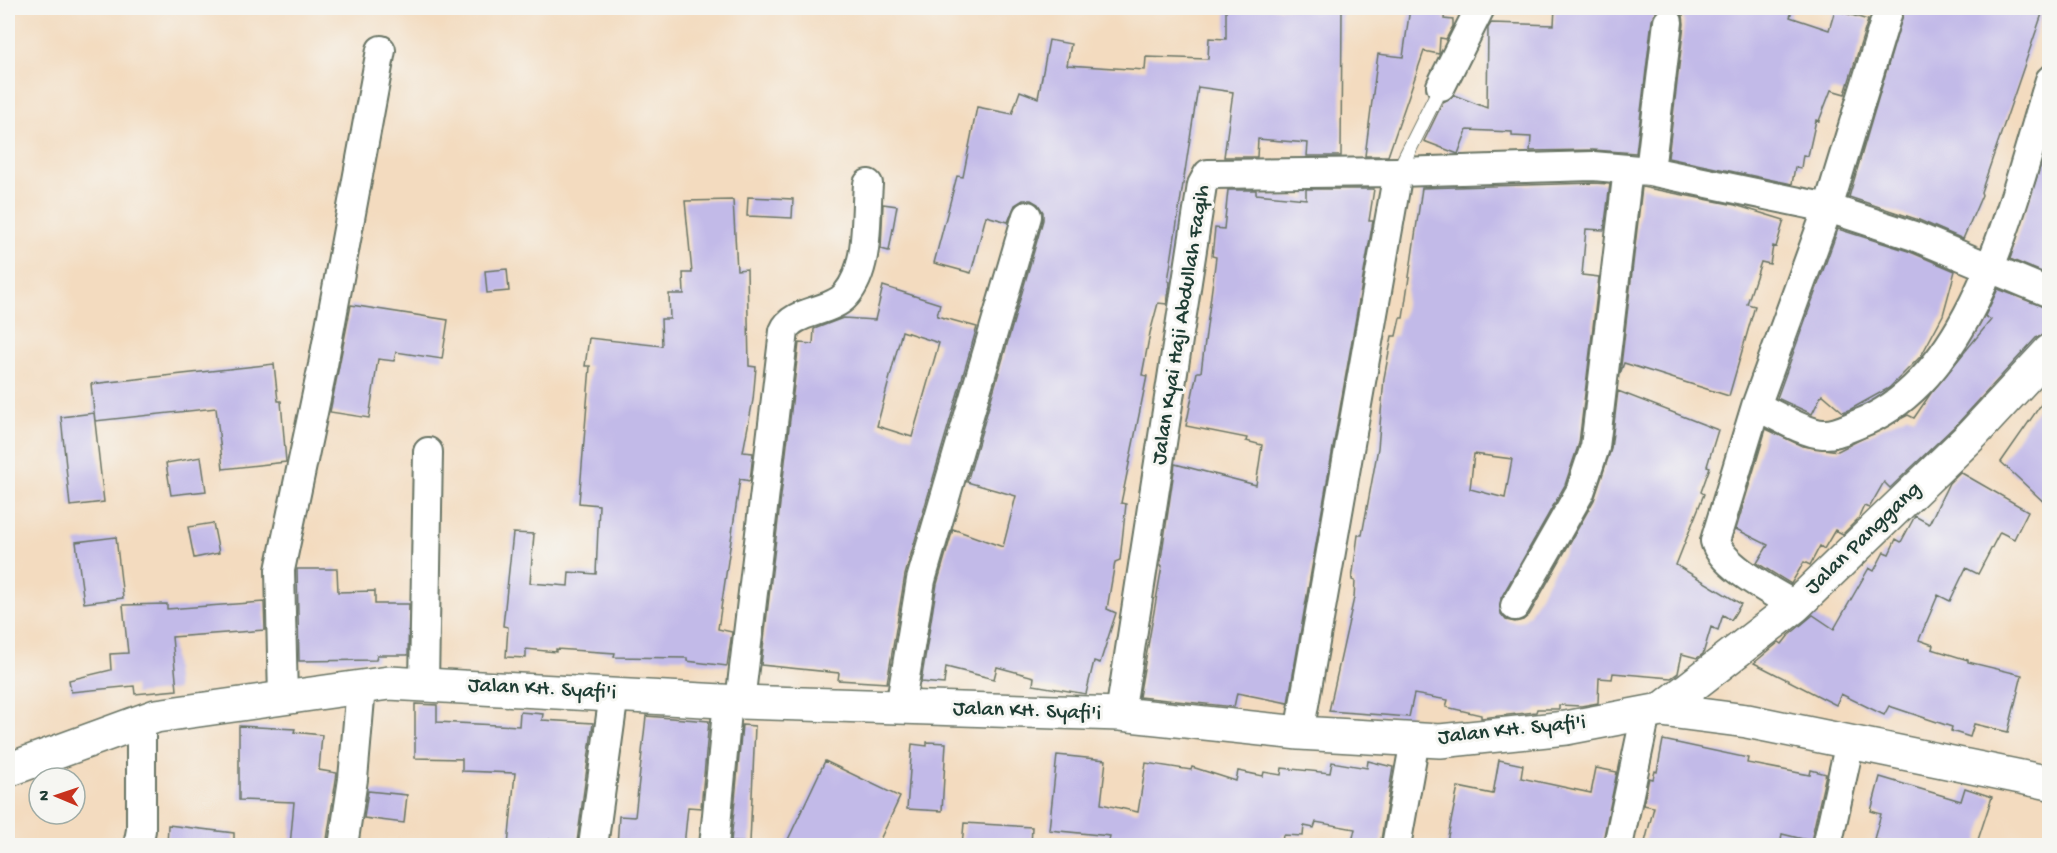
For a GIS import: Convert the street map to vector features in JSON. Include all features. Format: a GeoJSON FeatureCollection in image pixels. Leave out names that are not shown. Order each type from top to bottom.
{"type":"FeatureCollection","features":[{"type":"Feature","properties":{"kind":"main road","name":"Jalan Panggang"},"geometry":{"type":"LineString","coordinates":[[1654,711],[1795,606],[1972,435],[2049,351]]}},
{"type":"Feature","properties":{"kind":"main road","name":"Jalan KH. Syafi'i"},"geometry":{"type":"LineString","coordinates":[[8,770],[141,720],[389,683],[734,701],[1120,714],[1299,733],[1440,741],[1566,728],[1654,711],[1747,721],[2049,783]]}},
{"type":"Feature","properties":{"kind":"street"},"geometry":{"type":"LineString","coordinates":[[1441,86],[1480,8]]}},
{"type":"Feature","properties":{"kind":"street"},"geometry":{"type":"LineString","coordinates":[[1795,606],[1729,562],[1717,550],[1715,541],[1756,406],[1828,208],[1888,8]]}},
{"type":"Feature","properties":{"kind":"street"},"geometry":{"type":"LineString","coordinates":[[1515,606],[1580,492],[1595,447],[1639,170],[1668,22]]}},
{"type":"Feature","properties":{"kind":"street"},"geometry":{"type":"LineString","coordinates":[[283,698],[280,570],[321,377],[381,50]]}},
{"type":"Feature","properties":{"kind":"street"},"geometry":{"type":"LineString","coordinates":[[1756,406],[1821,434],[1831,434],[1872,418],[1891,406],[1935,367],[1959,333],[1990,268],[2049,80]]}},
{"type":"Feature","properties":{"kind":"street","name":"Jalan Kyai Haji Abdullah Faqih"},"geometry":{"type":"LineString","coordinates":[[1120,714],[1204,178],[1208,174],[1398,172],[1593,166],[1639,170],[1828,208],[1914,236],[2049,293]]}},
{"type":"Feature","properties":{"kind":"street"},"geometry":{"type":"LineString","coordinates":[[1299,733],[1398,172]]}},
{"type":"Feature","properties":{"kind":"street"},"geometry":{"type":"LineString","coordinates":[[714,846],[784,331],[787,323],[796,318],[836,304],[846,296],[857,277],[862,258],[868,184]]}},
{"type":"Feature","properties":{"kind":"street"},"geometry":{"type":"LineString","coordinates":[[900,708],[921,580],[1027,216]]}},
{"type":"Feature","properties":{"kind":"street"},"geometry":{"type":"LineString","coordinates":[[424,684],[428,452]]}},
{"type":"Feature","properties":{"kind":"street"},"geometry":{"type":"LineString","coordinates":[[343,846],[353,779],[361,687]]}},
{"type":"Feature","properties":{"kind":"street"},"geometry":{"type":"LineString","coordinates":[[593,846],[614,694]]}},
{"type":"Feature","properties":{"kind":"street"},"geometry":{"type":"LineString","coordinates":[[1618,846],[1654,711]]}},
{"type":"Feature","properties":{"kind":"street"},"geometry":{"type":"LineString","coordinates":[[138,846],[141,830],[141,720]]}},
{"type":"Feature","properties":{"kind":"street"},"geometry":{"type":"LineString","coordinates":[[1396,846],[1415,740]]}},
{"type":"Feature","properties":{"kind":"street"},"geometry":{"type":"LineString","coordinates":[[1827,846],[1851,742]]}},
{"type":"Feature","properties":{"kind":"lane"},"geometry":{"type":"LineString","coordinates":[[1398,172],[1441,86]]}},
{"type":"Feature","properties":{"kind":"building"},"geometry":{"type":"Polygon","coordinates":[[[1226,8],[1342,8],[1341,156],[1307,156],[1308,143],[1258,139],[1257,157],[1224,157],[1233,92],[1198,87],[1168,281],[1170,282],[1167,304],[1158,303],[1150,333],[1142,375],[1147,376],[1121,503],[1126,504],[1120,560],[1115,562],[1107,609],[1116,613],[1100,663],[1094,661],[1086,694],[1033,685],[1034,677],[997,667],[994,679],[946,667],[944,684],[921,682],[937,584],[953,529],[1003,547],[1016,496],[967,482],[1043,220],[1043,212],[1038,204],[1031,200],[1023,200],[1015,205],[1008,222],[986,216],[971,273],[934,263],[957,176],[963,177],[977,107],[1012,114],[1020,91],[1038,98],[1049,40],[1071,44],[1067,65],[1145,70],[1146,57],[1208,59],[1209,38],[1226,39],[1226,8]]]}},
{"type":"Feature","properties":{"kind":"building"},"geometry":{"type":"Polygon","coordinates":[[[1410,8],[1445,8],[1444,19],[1453,20],[1453,26],[1446,39],[1440,38],[1439,54],[1424,51],[1388,156],[1365,156],[1378,54],[1403,57],[1410,8]]]}},
{"type":"Feature","properties":{"kind":"building"},"geometry":{"type":"Polygon","coordinates":[[[1555,8],[1661,8],[1652,20],[1636,153],[1593,150],[1530,151],[1531,137],[1512,136],[1512,132],[1467,130],[1458,154],[1424,141],[1443,102],[1454,95],[1487,108],[1488,28],[1491,23],[1554,25],[1555,8]]]}},
{"type":"Feature","properties":{"kind":"building"},"geometry":{"type":"Polygon","coordinates":[[[1675,8],[1793,8],[1790,17],[1829,30],[1835,10],[1868,20],[1845,94],[1831,90],[1819,121],[1816,120],[1808,156],[1803,155],[1801,168],[1795,167],[1792,184],[1668,158],[1684,24],[1683,15],[1675,8]]]}},
{"type":"Feature","properties":{"kind":"building"},"geometry":{"type":"Polygon","coordinates":[[[1905,8],[2044,8],[1981,192],[1982,195],[1963,239],[1919,220],[1849,197],[1905,8]]]}},
{"type":"Feature","properties":{"kind":"building"},"geometry":{"type":"Polygon","coordinates":[[[2049,139],[2049,275],[2010,259],[2049,139]]]}},
{"type":"Feature","properties":{"kind":"building"},"geometry":{"type":"Polygon","coordinates":[[[1610,184],[1604,230],[1586,229],[1582,275],[1599,277],[1579,443],[1565,485],[1501,598],[1501,614],[1506,620],[1515,622],[1529,615],[1594,500],[1611,449],[1618,391],[1718,430],[1707,466],[1710,467],[1701,492],[1704,494],[1676,565],[1741,604],[1731,620],[1723,615],[1718,630],[1711,627],[1703,654],[1697,658],[1682,654],[1678,673],[1671,678],[1613,673],[1612,679],[1599,678],[1598,703],[1581,706],[1559,705],[1559,709],[1537,709],[1536,712],[1481,718],[1481,715],[1446,707],[1448,700],[1414,694],[1409,717],[1329,711],[1354,598],[1355,581],[1352,580],[1358,535],[1362,535],[1378,448],[1384,378],[1392,336],[1396,336],[1400,318],[1403,318],[1422,188],[1610,184]],[[1474,454],[1470,489],[1505,498],[1512,459],[1474,454]]]}},
{"type":"Feature","properties":{"kind":"building"},"geometry":{"type":"Polygon","coordinates":[[[1642,187],[1735,205],[1784,220],[1776,247],[1773,246],[1770,264],[1761,262],[1747,304],[1755,306],[1729,396],[1624,363],[1620,374],[1642,187]]]}},
{"type":"Feature","properties":{"kind":"building"},"geometry":{"type":"Polygon","coordinates":[[[1306,189],[1374,189],[1369,221],[1373,221],[1288,703],[1237,693],[1234,707],[1139,697],[1162,566],[1160,566],[1175,464],[1256,485],[1262,445],[1246,441],[1247,438],[1186,426],[1197,372],[1201,372],[1216,257],[1212,256],[1215,228],[1224,229],[1228,190],[1256,190],[1256,194],[1306,199],[1306,189]]]}},
{"type":"Feature","properties":{"kind":"building"},"geometry":{"type":"Polygon","coordinates":[[[748,197],[793,199],[792,218],[747,216],[748,197]]]}},
{"type":"Feature","properties":{"kind":"building"},"geometry":{"type":"Polygon","coordinates":[[[733,200],[737,270],[747,269],[749,366],[756,367],[753,400],[743,452],[753,453],[750,481],[740,479],[718,629],[732,632],[727,666],[687,661],[687,658],[614,657],[615,653],[556,649],[556,652],[526,649],[526,658],[506,657],[508,627],[503,626],[513,533],[534,534],[530,583],[568,586],[569,572],[596,574],[599,505],[579,503],[590,366],[585,366],[589,338],[662,346],[661,319],[670,319],[669,294],[684,294],[683,273],[692,273],[685,201],[733,200]]]}},
{"type":"Feature","properties":{"kind":"building"},"geometry":{"type":"Polygon","coordinates":[[[883,204],[897,206],[889,251],[881,249],[883,204]]]}},
{"type":"Feature","properties":{"kind":"building"},"geometry":{"type":"Polygon","coordinates":[[[1838,229],[1908,251],[1955,271],[1943,315],[1921,356],[1889,388],[1843,412],[1822,394],[1812,414],[1777,398],[1838,229]]]}},
{"type":"Feature","properties":{"kind":"building"},"geometry":{"type":"Polygon","coordinates":[[[507,269],[509,291],[487,293],[485,271],[507,269]]]}},
{"type":"Feature","properties":{"kind":"building"},"geometry":{"type":"Polygon","coordinates":[[[883,286],[940,304],[937,316],[977,327],[905,575],[887,683],[838,680],[839,673],[761,665],[799,343],[813,344],[814,329],[843,318],[875,320],[883,286]],[[902,331],[877,426],[912,437],[939,343],[902,331]]]}},
{"type":"Feature","properties":{"kind":"building"},"geometry":{"type":"Polygon","coordinates":[[[1998,289],[2049,309],[2049,333],[2036,338],[1959,422],[1890,488],[1884,482],[1869,508],[1864,506],[1858,519],[1843,534],[1835,530],[1824,549],[1820,546],[1810,565],[1804,562],[1791,584],[1757,563],[1768,545],[1736,529],[1766,429],[1802,446],[1838,451],[1908,415],[1914,418],[1931,393],[1991,320],[1985,316],[1998,289]]]}},
{"type":"Feature","properties":{"kind":"building"},"geometry":{"type":"Polygon","coordinates":[[[351,305],[448,320],[442,359],[396,352],[394,361],[378,359],[369,418],[330,412],[351,305]]]}},
{"type":"Feature","properties":{"kind":"building"},"geometry":{"type":"Polygon","coordinates":[[[274,364],[278,401],[281,401],[286,462],[223,469],[216,408],[95,421],[91,384],[274,364]]]}},
{"type":"Feature","properties":{"kind":"building"},"geometry":{"type":"Polygon","coordinates":[[[2049,393],[2049,507],[2001,462],[2049,393]]]}},
{"type":"Feature","properties":{"kind":"building"},"geometry":{"type":"Polygon","coordinates":[[[94,413],[104,502],[70,506],[61,417],[94,413]]]}},
{"type":"Feature","properties":{"kind":"building"},"geometry":{"type":"Polygon","coordinates":[[[201,457],[206,491],[171,495],[166,463],[201,457]]]}},
{"type":"Feature","properties":{"kind":"building"},"geometry":{"type":"Polygon","coordinates":[[[1960,472],[2028,511],[2014,539],[2000,532],[1978,574],[1966,568],[1950,601],[1938,595],[1919,640],[1933,645],[1932,649],[1968,660],[1968,662],[2022,675],[2008,732],[1974,724],[1970,737],[1951,731],[1952,727],[1889,706],[1884,715],[1841,694],[1836,705],[1754,663],[1779,642],[1782,644],[1813,615],[1834,629],[1869,568],[1874,571],[1884,552],[1889,554],[1896,539],[1901,542],[1915,516],[1929,524],[1949,483],[1960,472]]]}},
{"type":"Feature","properties":{"kind":"building"},"geometry":{"type":"Polygon","coordinates":[[[213,523],[219,553],[194,558],[188,527],[213,523]]]}},
{"type":"Feature","properties":{"kind":"building"},"geometry":{"type":"Polygon","coordinates":[[[116,537],[123,598],[84,603],[76,542],[116,537]]]}},
{"type":"Feature","properties":{"kind":"building"},"geometry":{"type":"Polygon","coordinates":[[[297,569],[337,569],[338,592],[375,591],[375,604],[409,604],[408,655],[377,655],[376,660],[299,661],[297,569]]]}},
{"type":"Feature","properties":{"kind":"building"},"geometry":{"type":"Polygon","coordinates":[[[264,602],[265,630],[172,637],[177,690],[135,694],[134,686],[71,692],[69,680],[111,670],[110,654],[128,653],[123,605],[167,604],[167,609],[264,602]]]}},
{"type":"Feature","properties":{"kind":"building"},"geometry":{"type":"Polygon","coordinates":[[[415,704],[437,705],[437,722],[519,726],[520,712],[543,714],[542,720],[593,723],[577,842],[550,839],[549,846],[508,846],[515,773],[462,771],[462,759],[415,758],[415,704]]]}},
{"type":"Feature","properties":{"kind":"building"},"geometry":{"type":"Polygon","coordinates":[[[646,716],[709,721],[701,808],[688,807],[684,846],[617,846],[619,816],[635,817],[646,716]]]}},
{"type":"Feature","properties":{"kind":"building"},"geometry":{"type":"Polygon","coordinates":[[[742,725],[755,726],[750,843],[731,842],[742,725]]]}},
{"type":"Feature","properties":{"kind":"building"},"geometry":{"type":"Polygon","coordinates":[[[239,726],[295,729],[294,732],[322,735],[319,770],[337,773],[326,846],[290,846],[294,802],[239,800],[239,726]]]}},
{"type":"Feature","properties":{"kind":"building"},"geometry":{"type":"Polygon","coordinates":[[[1663,740],[1748,758],[1747,763],[1810,775],[1811,770],[1826,774],[1811,841],[1782,834],[1780,846],[1644,846],[1654,807],[1643,805],[1649,778],[1653,779],[1655,771],[1657,772],[1663,740]]]}},
{"type":"Feature","properties":{"kind":"building"},"geometry":{"type":"Polygon","coordinates":[[[927,742],[946,743],[942,811],[907,809],[912,744],[927,746],[927,742]]]}},
{"type":"Feature","properties":{"kind":"building"},"geometry":{"type":"Polygon","coordinates":[[[1057,755],[1106,760],[1101,804],[1138,812],[1146,763],[1191,770],[1192,767],[1236,781],[1238,771],[1263,776],[1264,772],[1281,775],[1282,768],[1330,773],[1332,762],[1367,768],[1368,761],[1393,767],[1380,846],[1351,846],[1355,829],[1316,822],[1314,828],[1304,826],[1303,836],[1283,835],[1281,846],[1108,846],[1110,836],[1049,830],[1057,755]]]}},
{"type":"Feature","properties":{"kind":"building"},"geometry":{"type":"Polygon","coordinates":[[[1499,760],[1523,765],[1521,778],[1591,793],[1596,768],[1617,772],[1602,846],[1446,846],[1458,787],[1493,794],[1499,760]]]}},
{"type":"Feature","properties":{"kind":"building"},"geometry":{"type":"Polygon","coordinates":[[[825,761],[900,797],[877,846],[785,846],[825,761]]]}},
{"type":"Feature","properties":{"kind":"building"},"geometry":{"type":"Polygon","coordinates":[[[1880,777],[1961,801],[1965,788],[1992,797],[1976,846],[1897,846],[1874,839],[1881,814],[1871,811],[1880,777]]]}},
{"type":"Feature","properties":{"kind":"building"},"geometry":{"type":"Polygon","coordinates":[[[368,791],[407,795],[404,823],[364,818],[368,791]]]}},
{"type":"Feature","properties":{"kind":"building"},"geometry":{"type":"Polygon","coordinates":[[[964,823],[1032,827],[1031,846],[962,846],[964,823]]]}},
{"type":"Feature","properties":{"kind":"building"},"geometry":{"type":"Polygon","coordinates":[[[168,825],[234,833],[234,846],[167,846],[168,825]]]}}]}
